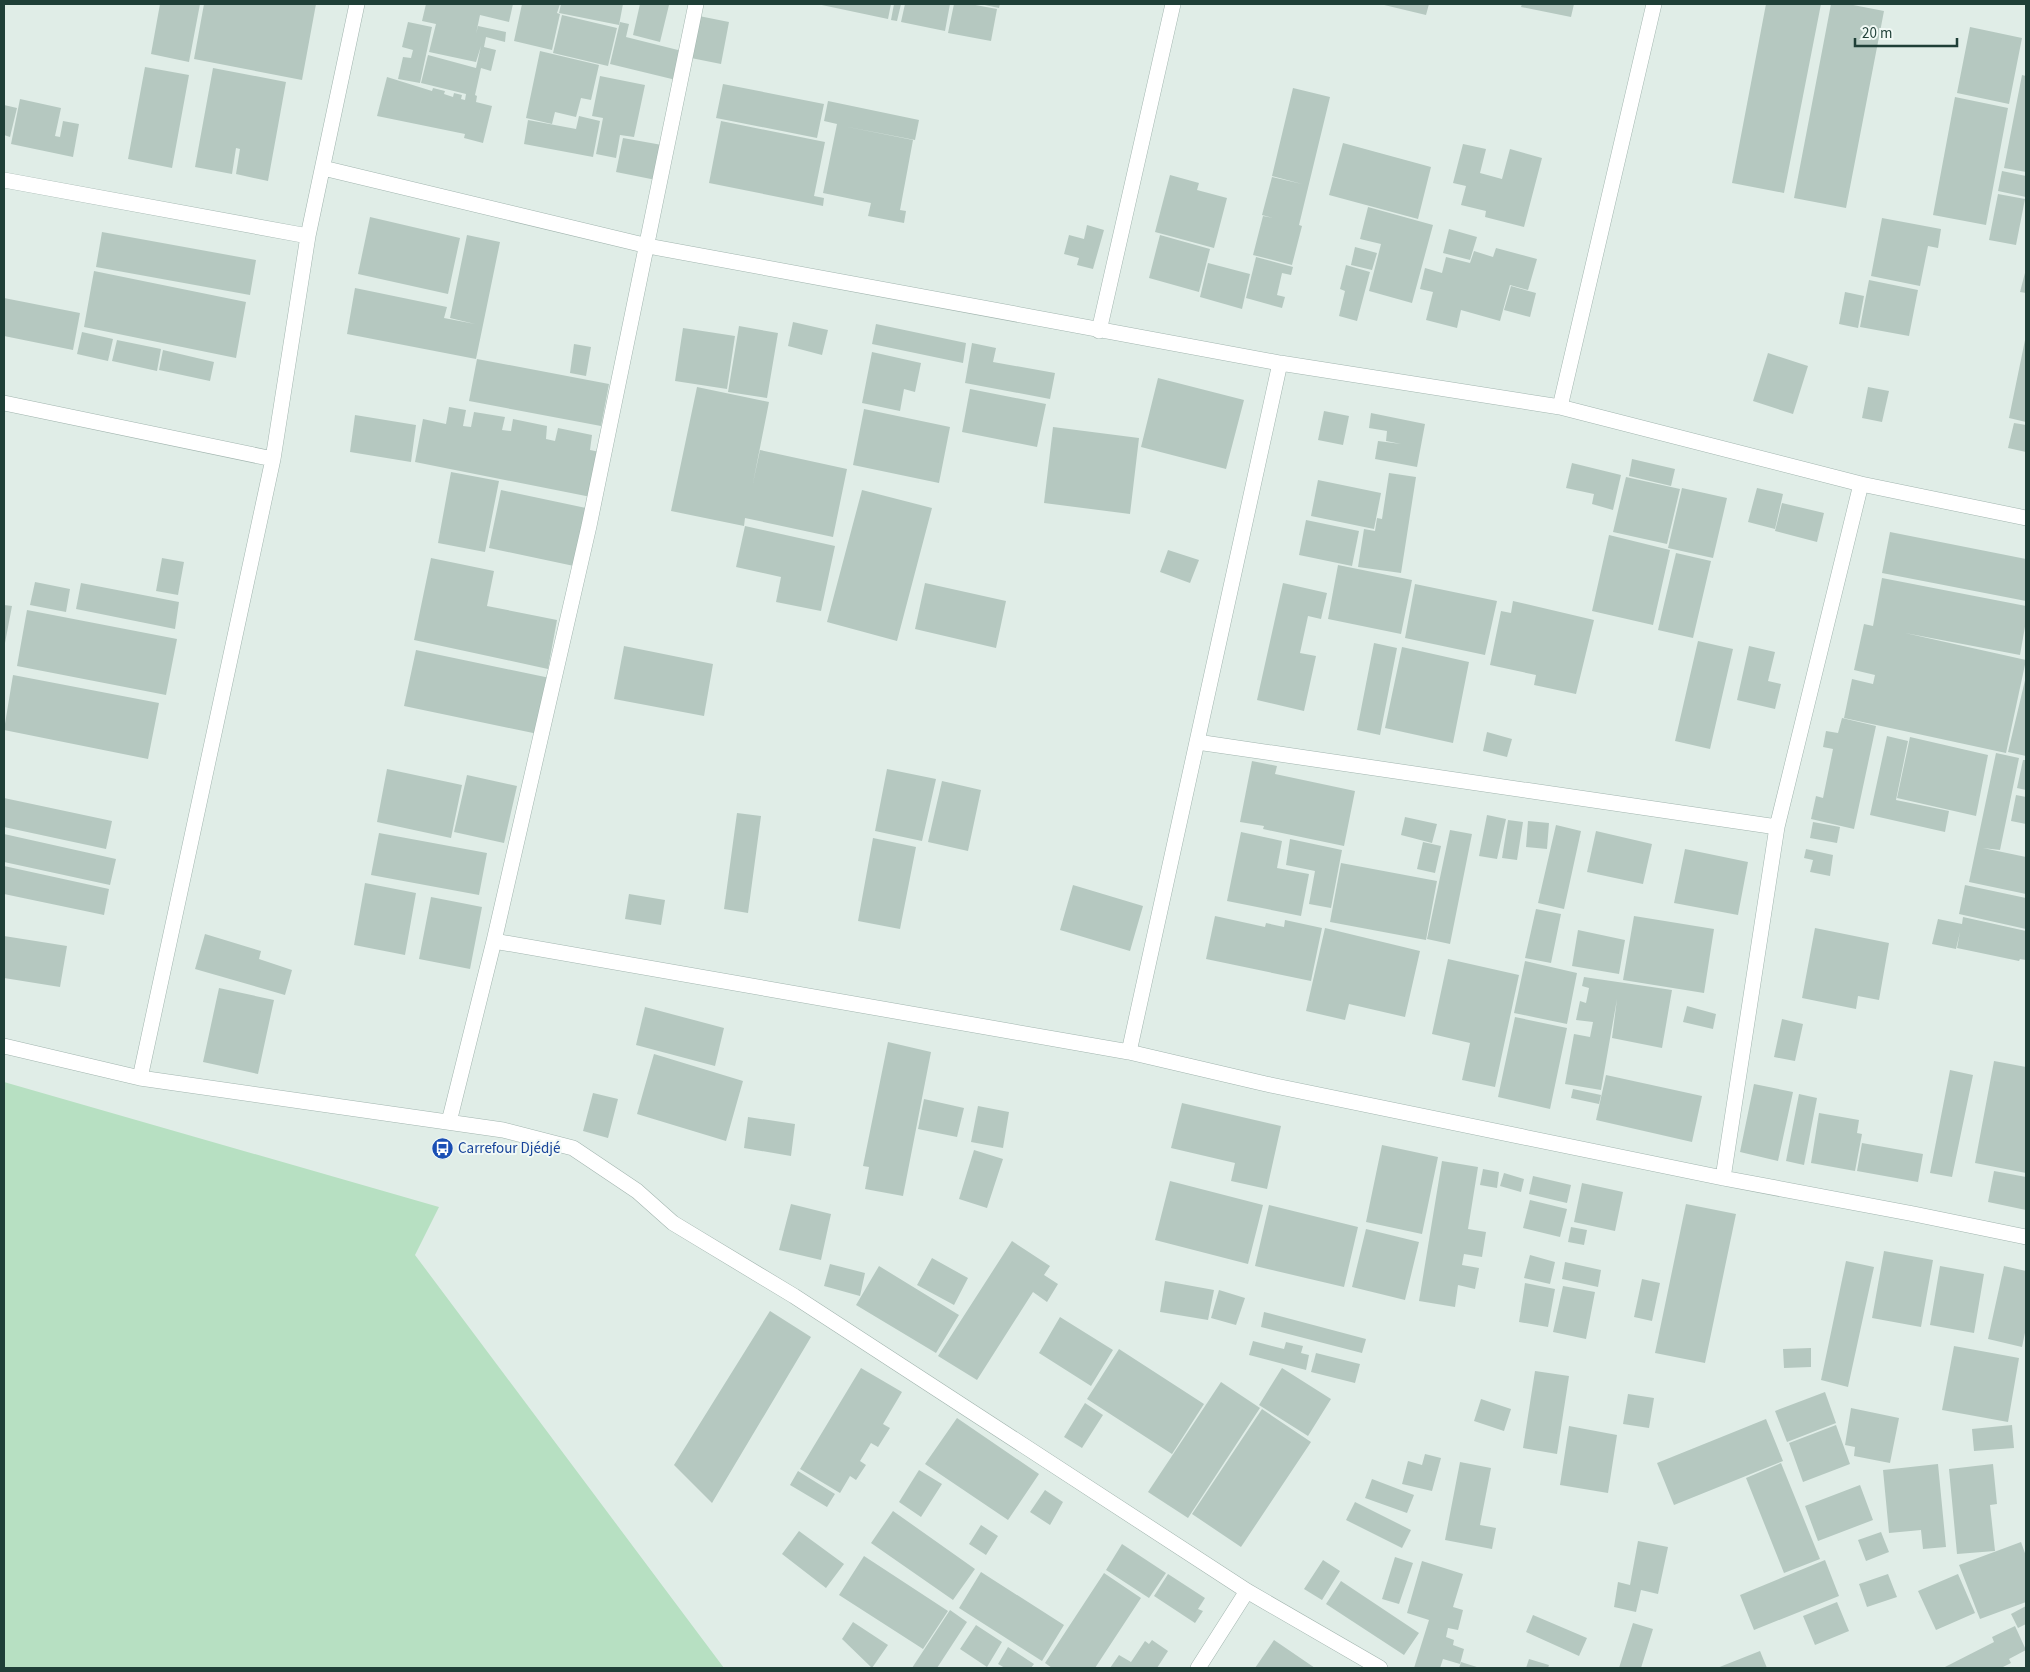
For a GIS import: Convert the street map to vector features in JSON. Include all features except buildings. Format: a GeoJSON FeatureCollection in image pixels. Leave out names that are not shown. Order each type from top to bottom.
{"type":"FeatureCollection","features":[{"type":"Feature","properties":{"kind":"street"},"geometry":{"type":"LineString","coordinates":[[140,1078],[273,459],[308,236],[357,4]]}},
{"type":"Feature","properties":{"kind":"street"},"geometry":{"type":"LineString","coordinates":[[449,1122],[494,942],[590,526],[648,246],[684,51],[696,4]]}},
{"type":"Feature","properties":{"kind":"street"},"geometry":{"type":"LineString","coordinates":[[1099,331],[1173,4]]}},
{"type":"Feature","properties":{"kind":"street"},"geometry":{"type":"LineString","coordinates":[[1560,407],[1654,4]]}},
{"type":"Feature","properties":{"kind":"street"},"geometry":{"type":"LineString","coordinates":[[323,168],[648,246],[1280,363],[1560,407],[1862,484],[2026,518]]}},
{"type":"Feature","properties":{"kind":"street"},"geometry":{"type":"LineString","coordinates":[[4,180],[308,236]]}},
{"type":"Feature","properties":{"kind":"street"},"geometry":{"type":"LineString","coordinates":[[1129,1052],[1280,363]]}},
{"type":"Feature","properties":{"kind":"street"},"geometry":{"type":"LineString","coordinates":[[4,403],[273,459]]}},
{"type":"Feature","properties":{"kind":"street"},"geometry":{"type":"LineString","coordinates":[[1723,1178],[1778,827],[1862,484]]}},
{"type":"Feature","properties":{"kind":"street"},"geometry":{"type":"LineString","coordinates":[[1197,742],[1778,827]]}},
{"type":"Feature","properties":{"kind":"street"},"geometry":{"type":"LineString","coordinates":[[494,942],[1129,1052],[1266,1084],[1723,1178],[2026,1237]]}},
{"type":"Feature","properties":{"kind":"street"},"geometry":{"type":"LineString","coordinates":[[4,1046],[140,1078],[503,1130],[573,1148],[637,1191],[673,1223],[794,1296],[1247,1591],[1380,1668]]}},
{"type":"Feature","properties":{"kind":"street"},"geometry":{"type":"LineString","coordinates":[[1198,1668],[1247,1591]]}},
{"type":"Feature","properties":{"kind":"green space"},"geometry":{"type":"Polygon","coordinates":[[[4,1082],[439,1207],[415,1255],[724,1668],[4,1668],[4,1082]]]}},
{"type":"Feature","properties":{"kind":"place","name":"Carrefour Djédjé"},"geometry":{"type":"Point","coordinates":[442,1148]}}]}
